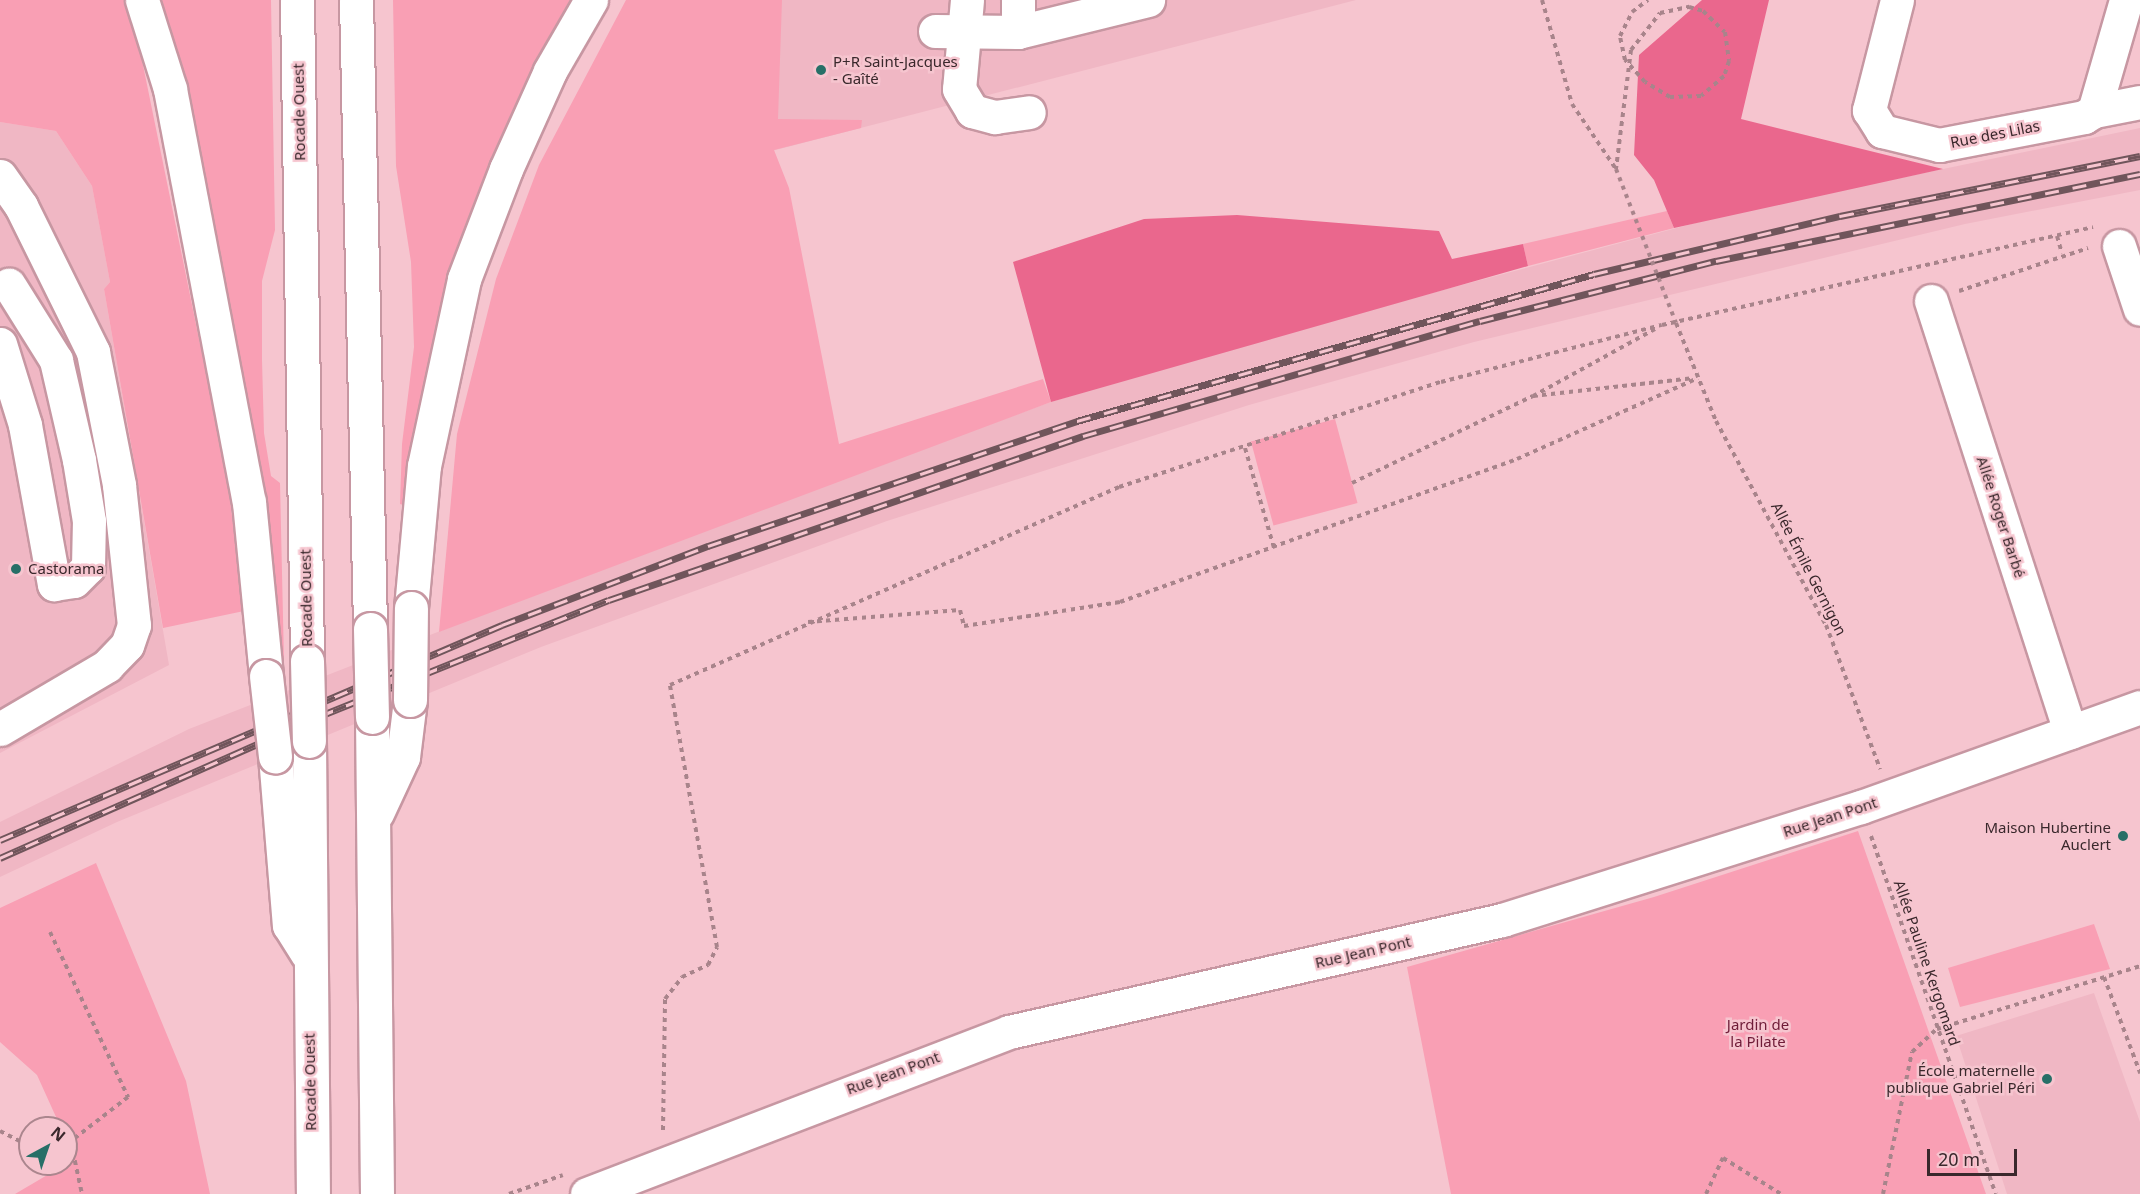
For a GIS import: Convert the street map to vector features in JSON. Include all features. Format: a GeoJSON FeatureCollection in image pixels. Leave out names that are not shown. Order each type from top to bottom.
{"type":"FeatureCollection","features":[{"type":"Feature","properties":{"kind":"main road"},"geometry":{"type":"LineString","coordinates":[[142,0],[170,89],[249,502],[275,756],[289,925],[307,954]]}},
{"type":"Feature","properties":{"kind":"main road","name":"Rocade Ouest"},"geometry":{"type":"LineString","coordinates":[[297,0],[307,661],[315,927],[307,954],[313,1194]]}},
{"type":"Feature","properties":{"kind":"main road"},"geometry":{"type":"LineString","coordinates":[[356,0],[374,820],[377,1194]]}},
{"type":"Feature","properties":{"kind":"main road"},"geometry":{"type":"LineString","coordinates":[[374,820],[403,757],[410,700],[411,608],[424,466],[464,279],[550,71],[591,0]]}},
{"type":"Feature","properties":{"kind":"main road"},"geometry":{"type":"LineString","coordinates":[[967,0],[951,32],[959,89],[972,111],[995,117],[1029,112]]}},
{"type":"Feature","properties":{"kind":"main road"},"geometry":{"type":"LineString","coordinates":[[1018,0],[1018,32]]}},
{"type":"Feature","properties":{"kind":"main road"},"geometry":{"type":"LineString","coordinates":[[951,32],[1018,32],[1148,0]]}},
{"type":"Feature","properties":{"kind":"main road","name":"Rue des Lilas"},"geometry":{"type":"LineString","coordinates":[[1897,0],[1869,110],[1882,131],[1939,145],[2084,117],[2094,111],[2140,102]]}},
{"type":"Feature","properties":{"kind":"main road"},"geometry":{"type":"LineString","coordinates":[[2094,111],[2126,0]]}},
{"type":"Feature","properties":{"kind":"main road"},"geometry":{"type":"LineString","coordinates":[[0,176],[29,223],[93,352],[119,485],[134,625],[127,645],[106,666],[0,729]]}},
{"type":"Feature","properties":{"kind":"main road"},"geometry":{"type":"LineString","coordinates":[[0,344],[25,425],[54,584],[75,581],[88,567],[89,521],[79,459],[56,360],[5,287],[33,251],[29,223]]}},
{"type":"Feature","properties":{"kind":"main road"},"geometry":{"type":"LineString","coordinates":[[2108,236],[2140,309]]}},
{"type":"Feature","properties":{"kind":"main road","name":"Allée Roger Barbé"},"geometry":{"type":"LineString","coordinates":[[1931,301],[2070,732]]}},
{"type":"Feature","properties":{"kind":"main road","name":"Rue Jean Pont"},"geometry":{"type":"LineString","coordinates":[[587,1194],[1009,1032],[1502,920],[1861,807],[2140,707]]}},
{"type":"Feature","properties":{"kind":"path","name":"Allée Émile Gernigon"},"geometry":{"type":"LineString","coordinates":[[1542,0],[1572,104],[1616,169],[1698,378],[1826,624],[1883,778]]}},
{"type":"Feature","properties":{"kind":"path"},"geometry":{"type":"LineString","coordinates":[[1616,169],[1625,104],[1627,82],[1629,72],[1630,61],[1631,50],[1649,23],[1674,8],[1703,11],[1725,32],[1729,61],[1724,76],[1701,96],[1670,97],[1646,82],[1636,74],[1630,67],[1625,60],[1620,36],[1632,12],[1648,0]]}},
{"type":"Feature","properties":{"kind":"path"},"geometry":{"type":"LineString","coordinates":[[2057,236],[2062,253]]}},
{"type":"Feature","properties":{"kind":"path"},"geometry":{"type":"LineString","coordinates":[[663,1135],[665,999],[682,977],[708,965],[717,947],[670,685],[805,623],[1119,487],[1245,448],[1441,382],[1662,325],[2057,236],[2108,236]]}},
{"type":"Feature","properties":{"kind":"path"},"geometry":{"type":"LineString","coordinates":[[1931,301],[2062,253],[2086,248]]}},
{"type":"Feature","properties":{"kind":"path"},"geometry":{"type":"LineString","coordinates":[[1352,483],[1533,396],[1662,325]]}},
{"type":"Feature","properties":{"kind":"path"},"geometry":{"type":"LineString","coordinates":[[1533,396],[1698,378]]}},
{"type":"Feature","properties":{"kind":"path"},"geometry":{"type":"LineString","coordinates":[[805,623],[960,610],[964,626],[1120,602],[1274,548],[1587,431],[1698,378]]}},
{"type":"Feature","properties":{"kind":"path"},"geometry":{"type":"LineString","coordinates":[[1245,448],[1274,548]]}},
{"type":"Feature","properties":{"kind":"path","name":"Allée Pauline Kergomard"},"geometry":{"type":"LineString","coordinates":[[1861,807],[1996,1194]]}},
{"type":"Feature","properties":{"kind":"path"},"geometry":{"type":"LineString","coordinates":[[50,932],[128,1097],[78,1136]]}},
{"type":"Feature","properties":{"kind":"path"},"geometry":{"type":"LineString","coordinates":[[1883,1194],[1912,1052],[1937,1029],[2140,966]]}},
{"type":"Feature","properties":{"kind":"path"},"geometry":{"type":"LineString","coordinates":[[2104,977],[2140,1073]]}},
{"type":"Feature","properties":{"kind":"path"},"geometry":{"type":"LineString","coordinates":[[0,1131],[18,1140]]}},
{"type":"Feature","properties":{"kind":"path"},"geometry":{"type":"LineString","coordinates":[[1706,1194],[1723,1158],[1781,1194]]}},
{"type":"Feature","properties":{"kind":"path"},"geometry":{"type":"LineString","coordinates":[[77,1176],[82,1194]]}},
{"type":"Feature","properties":{"kind":"shaded area"},"geometry":{"type":"Polygon","coordinates":[[[737,0],[1356,0],[737,160],[737,0]]]}},
{"type":"Feature","properties":{"kind":"shaded area"},"geometry":{"type":"Polygon","coordinates":[[[1702,0],[1769,0],[1741,119],[1943,169],[1674,228],[1654,180],[1634,155],[1639,55],[1702,0]]]}},
{"type":"Feature","properties":{"kind":"shaded area"},"geometry":{"type":"Polygon","coordinates":[[[0,122],[56,131],[92,186],[110,282],[104,289],[169,665],[0,753],[0,122]]]}},
{"type":"Feature","properties":{"kind":"shaded area"},"geometry":{"type":"Polygon","coordinates":[[[2140,128],[2140,190],[1965,224],[1474,342],[1249,405],[887,521],[541,647],[117,822],[0,877],[0,822],[189,729],[671,541],[1051,402],[1254,340],[1737,212],[2140,128]]]}},
{"type":"Feature","properties":{"kind":"shaded area"},"geometry":{"type":"Polygon","coordinates":[[[1237,215],[1439,231],[1452,259],[1523,244],[1528,266],[1051,402],[1013,262],[1144,219],[1237,215]]]}},
{"type":"Feature","properties":{"kind":"shaded area","name":"École maternelle publique Gabriel Péri"},"geometry":{"type":"Polygon","coordinates":[[[2094,993],[2140,1122],[2140,1194],[2007,1194],[1956,1036],[2094,993]]]}},
{"type":"Feature","properties":{"kind":"green space"},"geometry":{"type":"Polygon","coordinates":[[[0,0],[125,0],[135,26],[227,476],[244,611],[163,628],[104,289],[110,282],[92,186],[56,131],[0,122],[0,0]]]}},
{"type":"Feature","properties":{"kind":"green space"},"geometry":{"type":"Polygon","coordinates":[[[159,0],[271,0],[275,230],[262,281],[262,360],[264,433],[271,476],[280,483],[284,662],[278,663],[159,0]]]}},
{"type":"Feature","properties":{"kind":"green space"},"geometry":{"type":"Polygon","coordinates":[[[393,0],[573,0],[536,71],[407,506],[400,504],[402,444],[414,347],[411,262],[396,166],[393,0]]]}},
{"type":"Feature","properties":{"kind":"green space"},"geometry":{"type":"Polygon","coordinates":[[[626,0],[782,0],[778,119],[862,120],[861,128],[774,150],[789,188],[839,444],[1043,379],[1051,402],[439,632],[457,434],[496,279],[539,165],[626,0]]]}},
{"type":"Feature","properties":{"kind":"green space"},"geometry":{"type":"Polygon","coordinates":[[[1667,211],[1674,228],[1528,266],[1523,244],[1667,211]]]}},
{"type":"Feature","properties":{"kind":"green space"},"geometry":{"type":"Polygon","coordinates":[[[1335,419],[1358,503],[1273,526],[1251,442],[1335,419]]]}},
{"type":"Feature","properties":{"kind":"green space","name":"Jardin de la Pilate"},"geometry":{"type":"Polygon","coordinates":[[[1858,831],[1986,1194],[1451,1194],[1407,967],[1654,897],[1858,831]]]}},
{"type":"Feature","properties":{"kind":"green space"},"geometry":{"type":"Polygon","coordinates":[[[96,863],[186,1081],[210,1194],[15,1194],[46,1176],[78,1176],[78,1116],[56,1116],[37,1075],[0,1042],[0,908],[96,863]]]}},
{"type":"Feature","properties":{"kind":"green space"},"geometry":{"type":"Polygon","coordinates":[[[2094,924],[2110,969],[1960,1007],[1948,968],[2094,924]]]}},
{"type":"Feature","properties":{"kind":"railway"},"geometry":{"type":"LineString","coordinates":[[0,840],[502,625],[708,546],[1077,421],[1594,274],[1840,216],[2140,156]]}},
{"type":"Feature","properties":{"kind":"railway"},"geometry":{"type":"LineString","coordinates":[[0,858],[320,716],[609,600],[1083,436],[1480,321],[1716,261],[2140,174]]}},
{"type":"Feature","properties":{"kind":"place","name":"P+R Saint-Jacques - Gaîté"},"geometry":{"type":"Point","coordinates":[821,70]}},
{"type":"Feature","properties":{"kind":"place","name":"Castorama"},"geometry":{"type":"Point","coordinates":[16,569]}},
{"type":"Feature","properties":{"kind":"place","name":"Maison Hubertine Auclert"},"geometry":{"type":"Point","coordinates":[2123,836]}},
{"type":"Feature","properties":{"kind":"place","name":"École maternelle publique Gabriel Péri"},"geometry":{"type":"Point","coordinates":[2047,1079]}}]}
